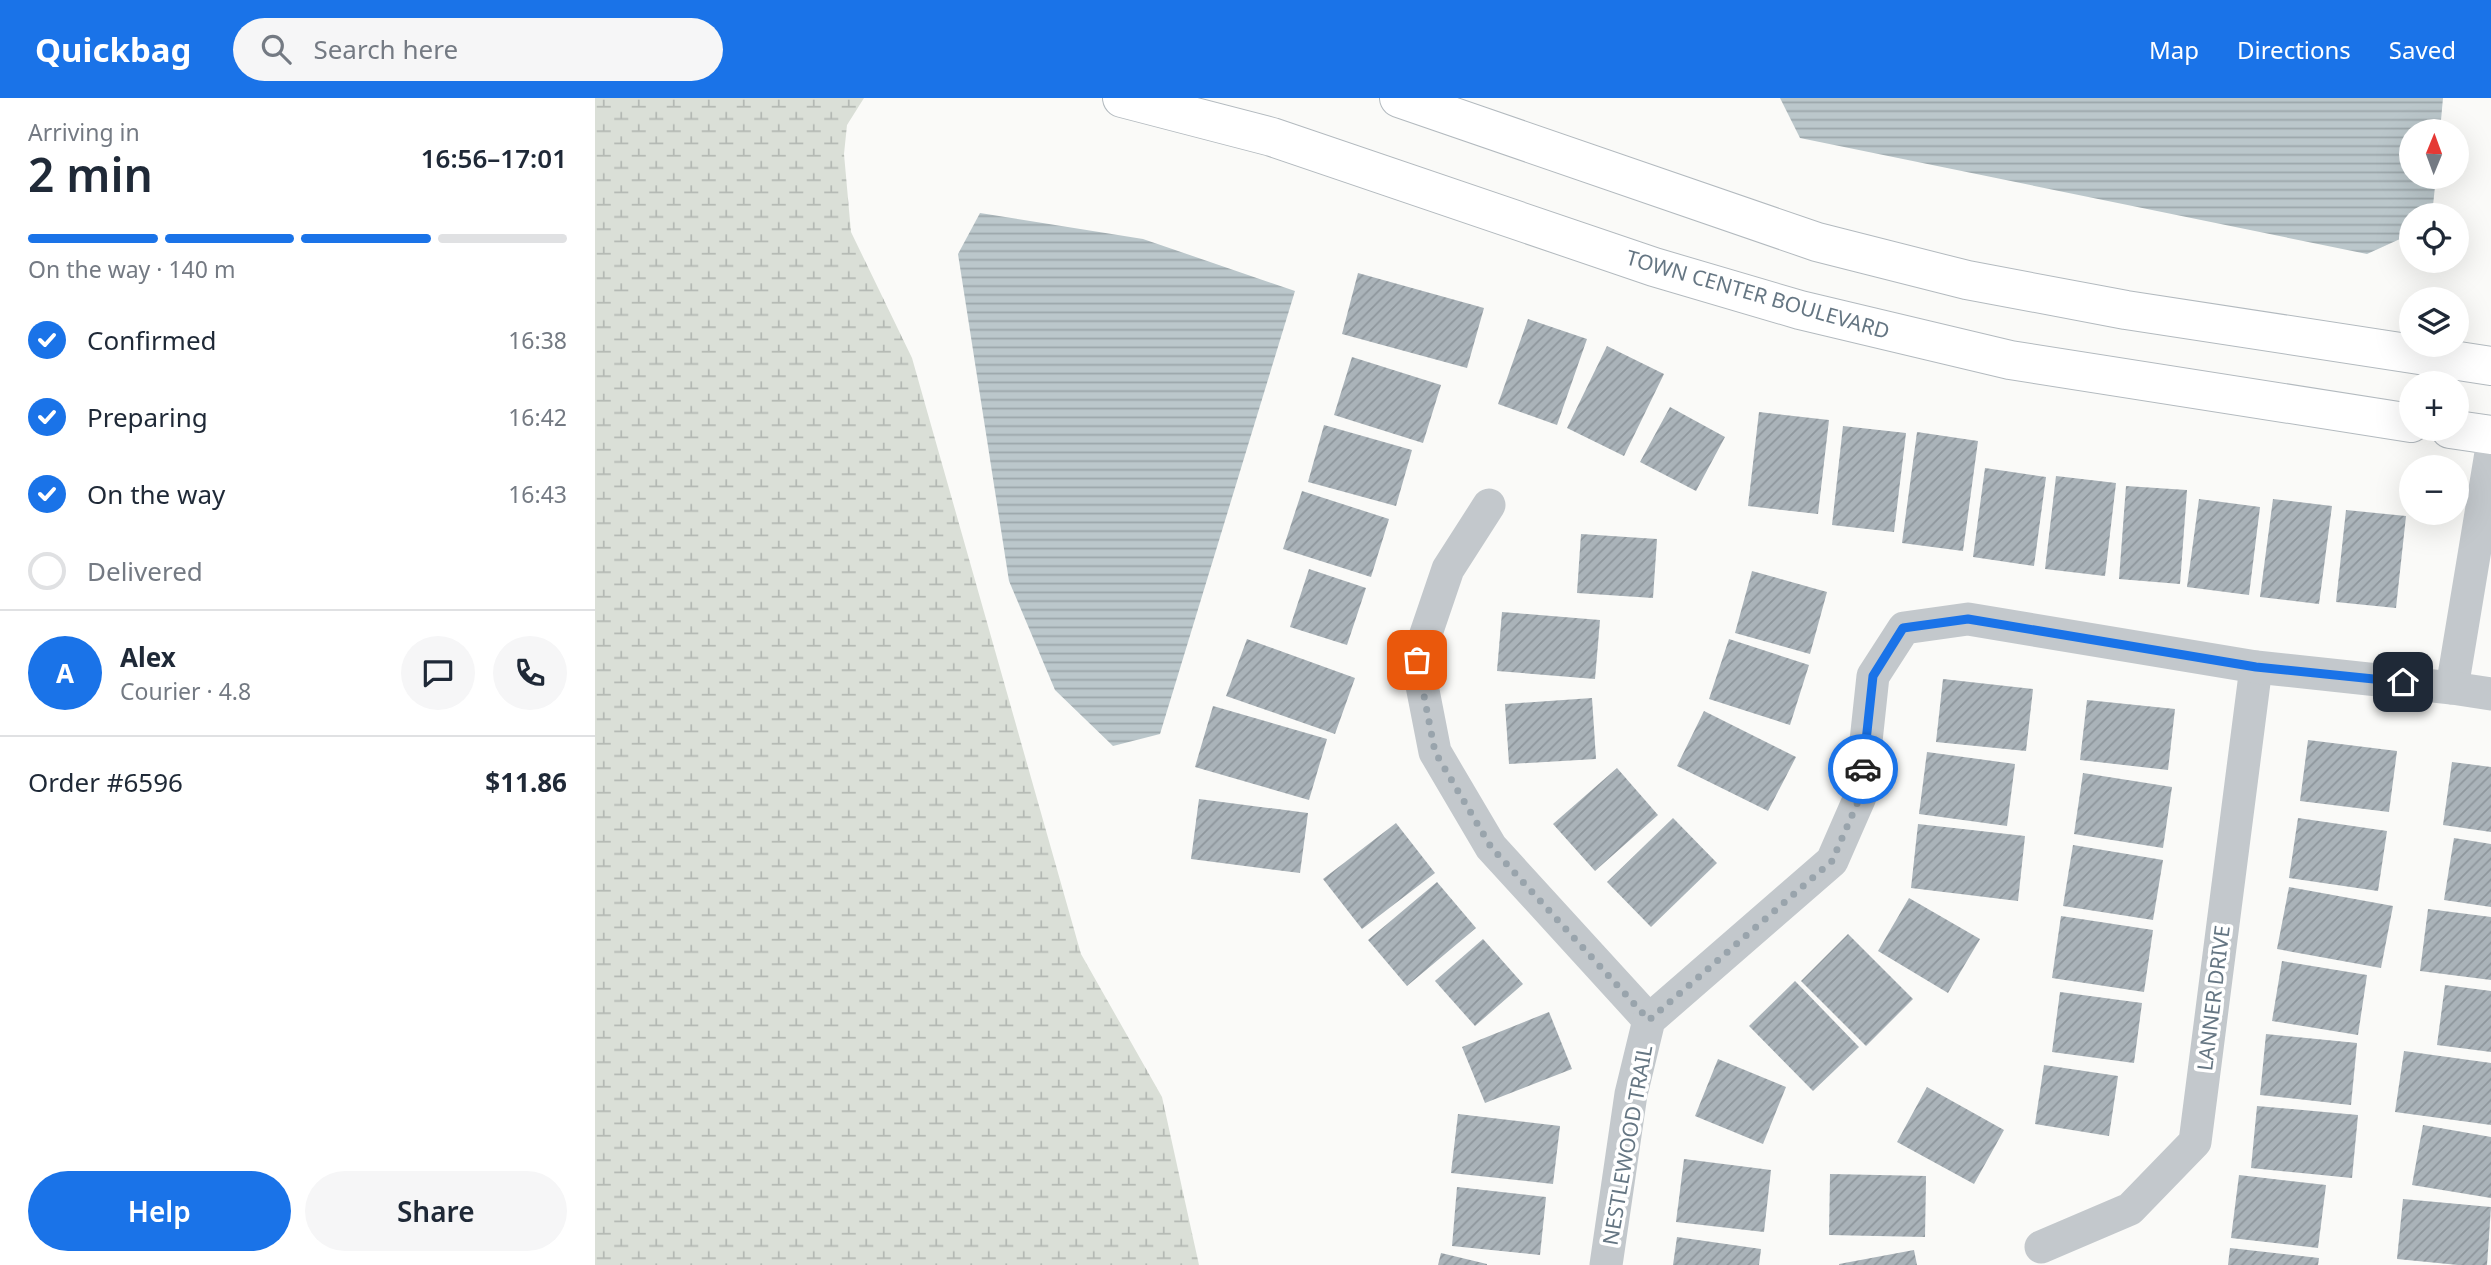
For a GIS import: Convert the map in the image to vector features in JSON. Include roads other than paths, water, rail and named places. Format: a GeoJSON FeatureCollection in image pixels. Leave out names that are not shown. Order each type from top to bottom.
{"type":"FeatureCollection","features":[{"type":"Feature","properties":{"kind":"main road","name":"TOWN CENTER BOULEVARD"},"geometry":{"type":"LineString","coordinates":[[1122,98],[1272,137],[1654,267],[1800,310],[2010,360],[2399,421]]}},
{"type":"Feature","properties":{"kind":"main road"},"geometry":{"type":"LineString","coordinates":[[1399,98],[1817,242],[1967,280],[2126,310],[2491,366]]}},
{"type":"Feature","properties":{"kind":"main road"},"geometry":{"type":"LineString","coordinates":[[2469,432],[2491,435]]}},
{"type":"Feature","properties":{"kind":"street"},"geometry":{"type":"LineString","coordinates":[[2452,688],[2491,453]]}},
{"type":"Feature","properties":{"kind":"street"},"geometry":{"type":"LineString","coordinates":[[1489,505],[1448,569],[1417,660],[1435,752],[1491,847],[1649,1020]]}},
{"type":"Feature","properties":{"kind":"street","name":"NESTLEWOOD TRAIL"},"geometry":{"type":"LineString","coordinates":[[1606,1265],[1631,1094],[1649,1020],[1832,861],[1860,797],[1873,676],[1903,628],[1968,619],[2256,667],[2491,694]]}},
{"type":"Feature","properties":{"kind":"street","name":"LANNER DRIVE"},"geometry":{"type":"LineString","coordinates":[[2041,1247],[2130,1209],[2195,1142],[2256,667]]}}]}
